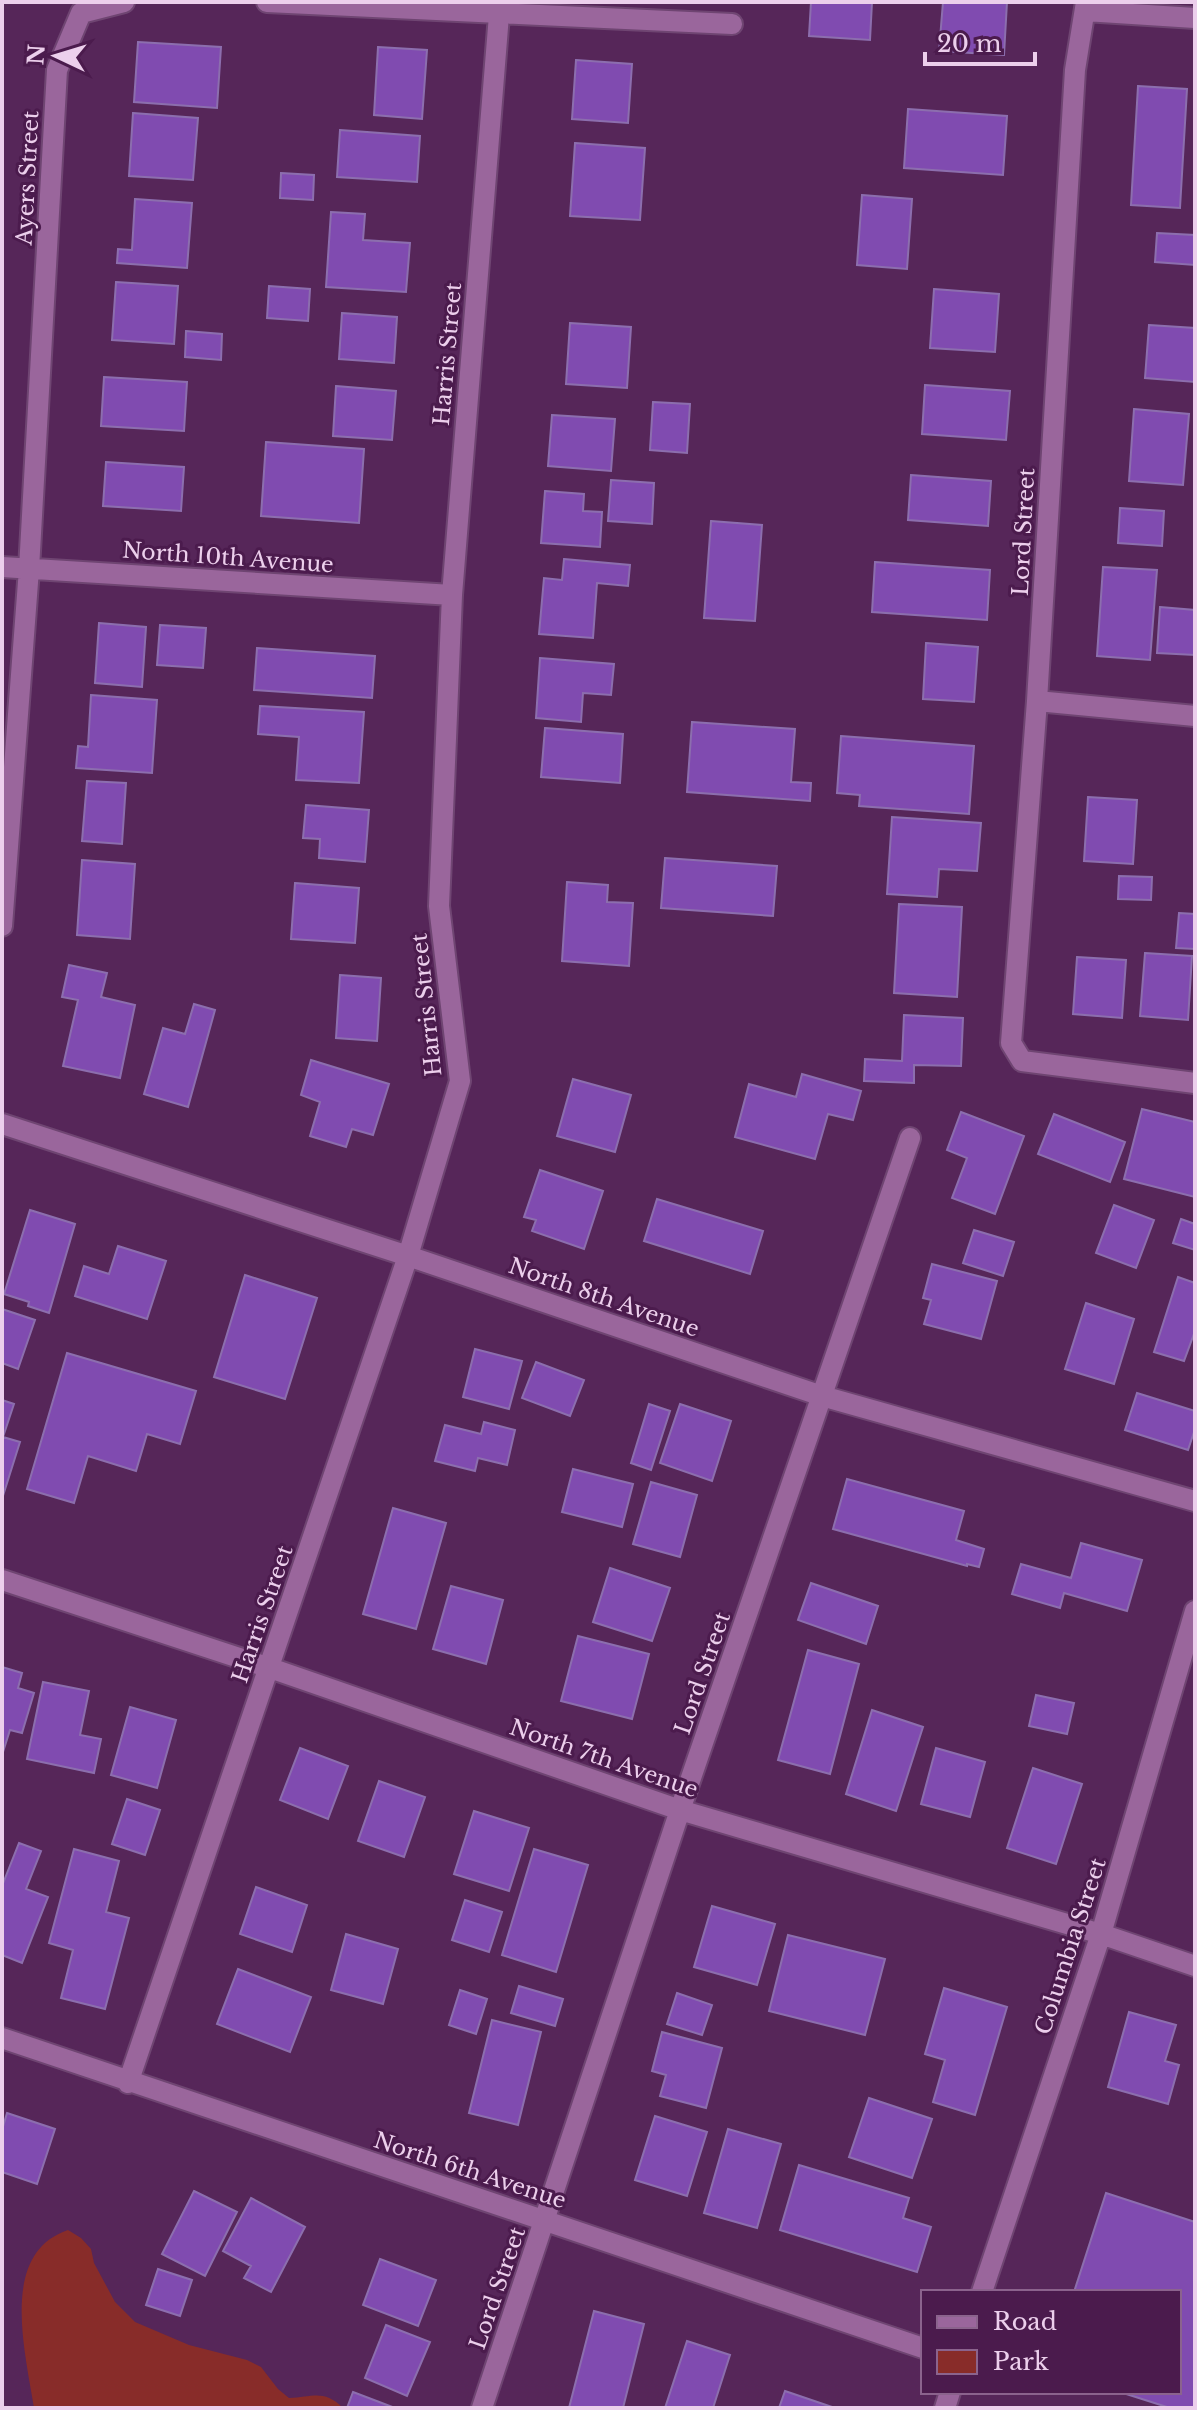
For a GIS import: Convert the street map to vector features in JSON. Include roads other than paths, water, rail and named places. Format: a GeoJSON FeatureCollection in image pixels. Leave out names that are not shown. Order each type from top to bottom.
{"type":"FeatureCollection","features":[{"type":"Feature","properties":{"kind":"street","name":"Ayers Street"},"geometry":{"type":"LineString","coordinates":[[2,926],[29,569],[57,70],[81,13],[124,2]]}},
{"type":"Feature","properties":{"kind":"street"},"geometry":{"type":"LineString","coordinates":[[267,2],[732,24]]}},
{"type":"Feature","properties":{"kind":"street"},"geometry":{"type":"LineString","coordinates":[[1085,7],[1195,18]]}},
{"type":"Feature","properties":{"kind":"street","name":"Lord Street"},"geometry":{"type":"LineString","coordinates":[[1085,7],[1075,70],[1037,701],[1011,1043],[1022,1061],[1195,1083]]}},
{"type":"Feature","properties":{"kind":"street","name":"Harris Street"},"geometry":{"type":"LineString","coordinates":[[128,2083],[408,1256],[460,1081],[439,906],[452,595],[499,15]]}},
{"type":"Feature","properties":{"kind":"street","name":"North 10th Avenue"},"geometry":{"type":"LineString","coordinates":[[2,567],[452,595]]}},
{"type":"Feature","properties":{"kind":"street"},"geometry":{"type":"LineString","coordinates":[[1037,701],[1195,716]]}},
{"type":"Feature","properties":{"kind":"street","name":"North 8th Avenue"},"geometry":{"type":"LineString","coordinates":[[2,1124],[408,1256],[822,1396],[1195,1501]]}},
{"type":"Feature","properties":{"kind":"street","name":"Lord Street"},"geometry":{"type":"LineString","coordinates":[[482,2408],[680,1810],[910,1138]]}},
{"type":"Feature","properties":{"kind":"street","name":"North 7th Avenue"},"geometry":{"type":"LineString","coordinates":[[2,1580],[270,1668],[680,1810],[1101,1934],[1195,1966]]}},
{"type":"Feature","properties":{"kind":"street","name":"Columbia Street"},"geometry":{"type":"LineString","coordinates":[[983,2290],[1101,1934],[1195,1611]]}},
{"type":"Feature","properties":{"kind":"street","name":"North 6th Avenue"},"geometry":{"type":"LineString","coordinates":[[2,2038],[128,2083],[921,2347]]}}]}
